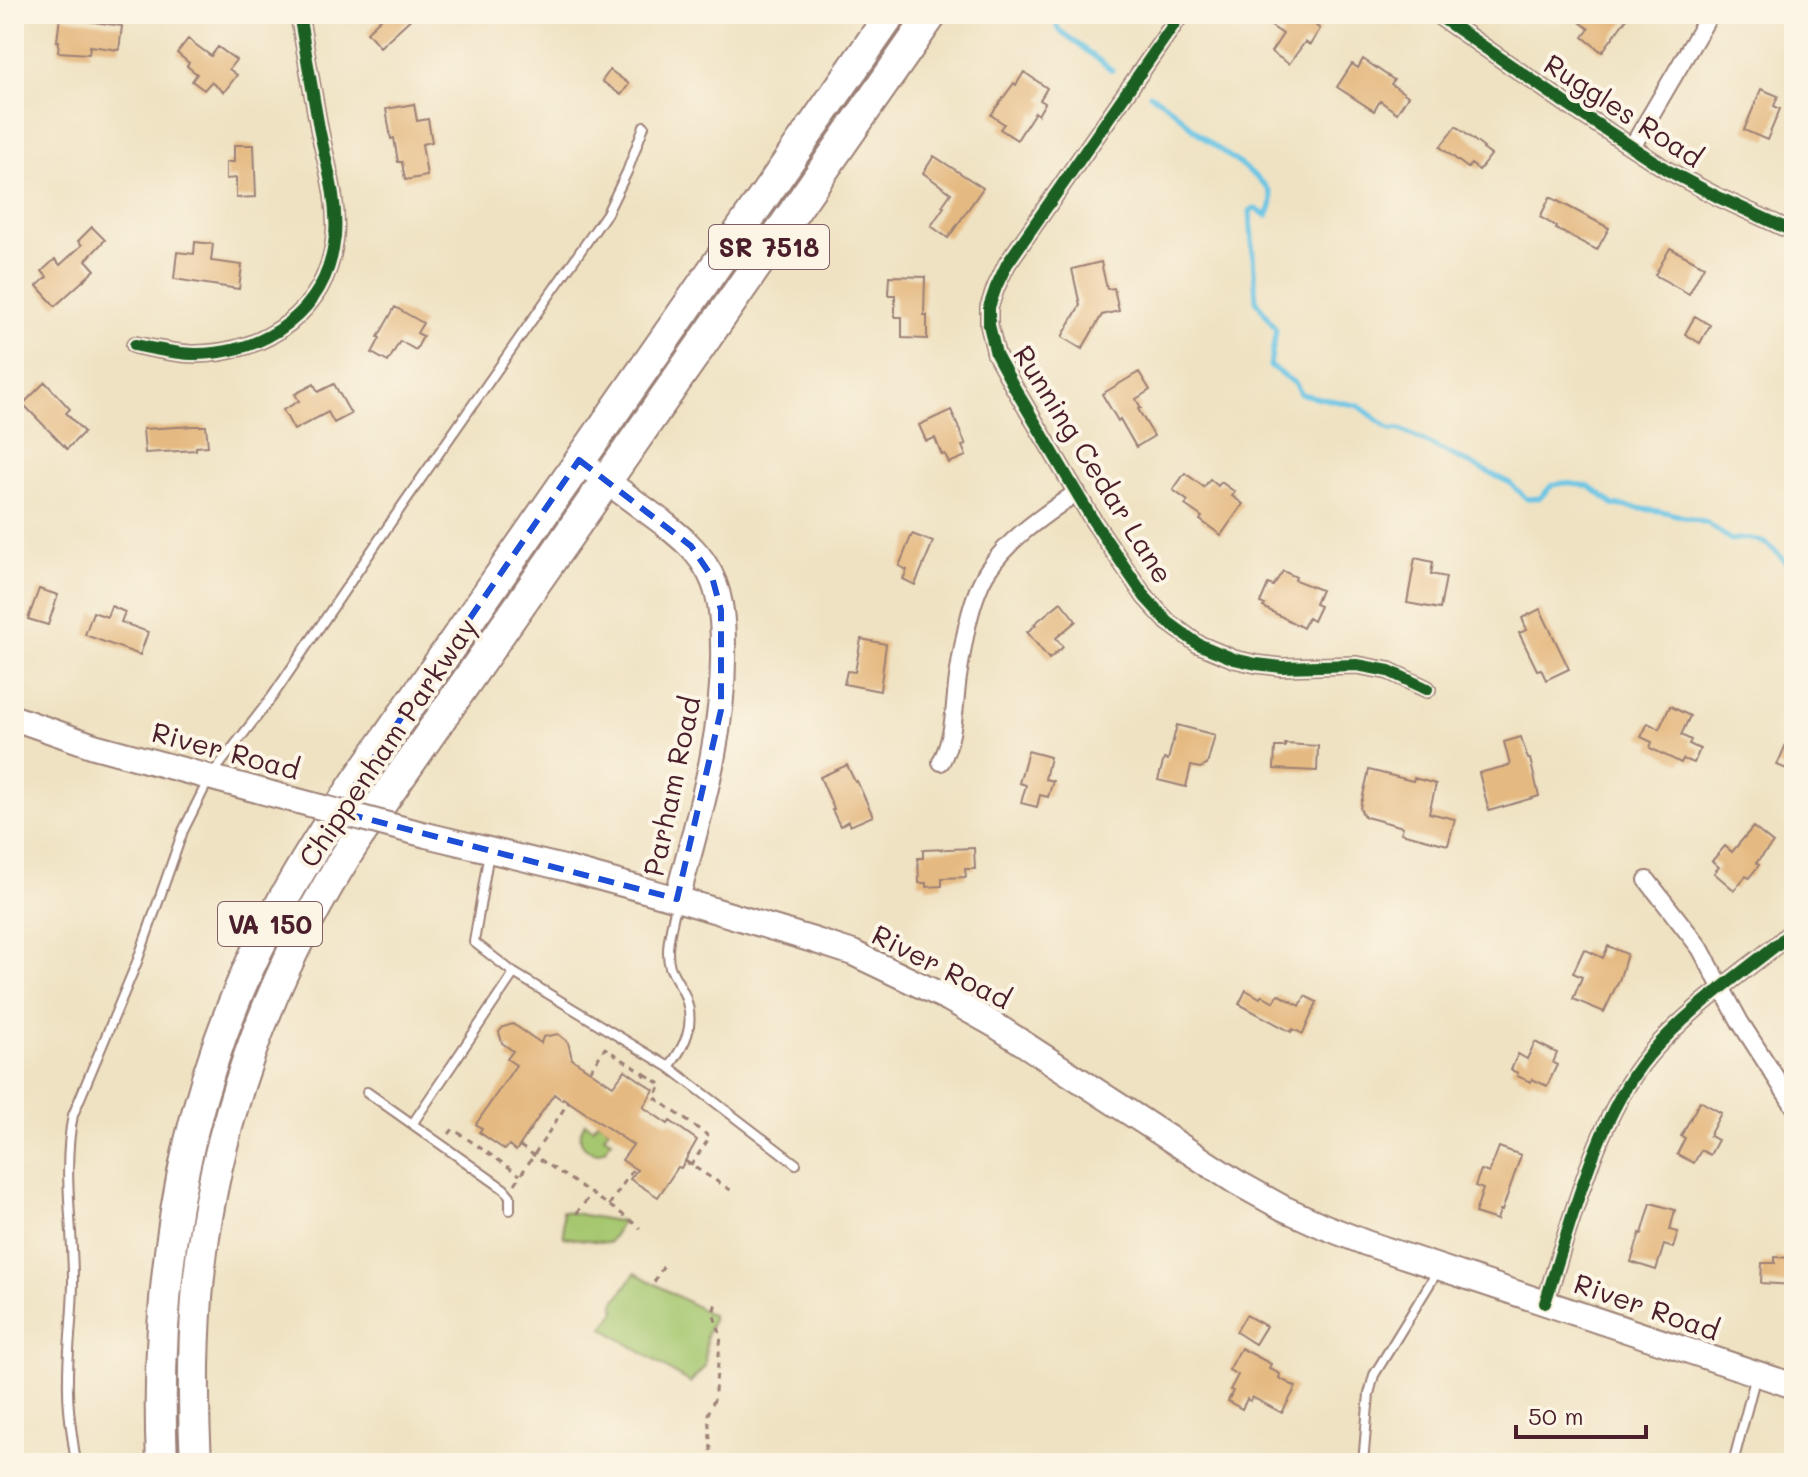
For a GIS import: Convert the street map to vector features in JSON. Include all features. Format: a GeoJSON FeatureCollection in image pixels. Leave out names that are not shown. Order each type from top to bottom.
{"type":"FeatureCollection","features":[{"type":"Feature","properties":{"kind":"highway","name":"SR 7518"},"geometry":{"type":"LineString","coordinates":[[579,460],[711,276],[891,14]]}},
{"type":"Feature","properties":{"kind":"highway","name":"SR 7518"},"geometry":{"type":"LineString","coordinates":[[607,481],[932,14]]}},
{"type":"Feature","properties":{"kind":"highway","name":"Chippenham Parkway"},"geometry":{"type":"LineString","coordinates":[[162,1463],[160,1353],[172,1229],[199,1108],[240,990],[272,920],[323,832],[579,460]]}},
{"type":"Feature","properties":{"kind":"highway","name":"Chippenham Parkway"},"geometry":{"type":"LineString","coordinates":[[196,1463],[193,1391],[195,1328],[200,1265],[210,1203],[241,1080],[274,993],[316,907],[348,853],[607,481]]}},
{"type":"Feature","properties":{"kind":"main road","name":"Parham Road"},"geometry":{"type":"LineString","coordinates":[[579,460],[691,546],[707,566],[721,610],[724,667],[719,723],[712,763],[677,899]]}},
{"type":"Feature","properties":{"kind":"main road","name":"River Road"},"geometry":{"type":"LineString","coordinates":[[14,718],[94,746],[426,835],[568,869],[853,953],[995,1025],[1236,1182],[1283,1208],[1323,1226],[1440,1268],[1794,1386]]}},
{"type":"Feature","properties":{"kind":"street"},"geometry":{"type":"LineString","coordinates":[[135,345],[183,354],[236,348],[285,326],[305,309],[321,288],[334,246],[336,209],[299,14]]}},
{"type":"Feature","properties":{"kind":"street","name":"Running Cedar Lane"},"geometry":{"type":"LineString","coordinates":[[1181,14],[1007,264],[989,307],[989,325],[996,354],[1077,492],[1145,597],[1168,622],[1198,644],[1234,659],[1291,667],[1357,665],[1389,671],[1427,689]]}},
{"type":"Feature","properties":{"kind":"street","name":"Ruggles Road"},"geometry":{"type":"LineString","coordinates":[[1436,14],[1667,170],[1794,232]]}},
{"type":"Feature","properties":{"kind":"street"},"geometry":{"type":"LineString","coordinates":[[1632,147],[1710,14]]}},
{"type":"Feature","properties":{"kind":"street"},"geometry":{"type":"LineString","coordinates":[[941,762],[951,736],[972,610],[986,573],[1030,527],[1077,492]]}},
{"type":"Feature","properties":{"kind":"street"},"geometry":{"type":"LineString","coordinates":[[1647,880],[1700,948],[1740,1022],[1794,1106]]}},
{"type":"Feature","properties":{"kind":"street"},"geometry":{"type":"LineString","coordinates":[[1545,1303],[1589,1168],[1624,1091],[1649,1055],[1673,1030],[1794,929]]}},
{"type":"Feature","properties":{"kind":"lane"},"geometry":{"type":"LineString","coordinates":[[76,1463],[68,1399],[73,1277],[70,1128],[137,962],[183,831],[210,777],[272,697],[607,213],[644,126]]}},
{"type":"Feature","properties":{"kind":"lane"},"geometry":{"type":"LineString","coordinates":[[489,851],[474,942],[514,973],[669,1067],[796,1164]]}},
{"type":"Feature","properties":{"kind":"lane"},"geometry":{"type":"LineString","coordinates":[[669,1067],[683,1048],[690,1017],[685,997],[670,967],[668,952],[677,899]]}},
{"type":"Feature","properties":{"kind":"lane"},"geometry":{"type":"LineString","coordinates":[[413,1123],[514,973]]}},
{"type":"Feature","properties":{"kind":"lane"},"geometry":{"type":"LineString","coordinates":[[367,1092],[508,1194],[512,1205],[510,1210]]}},
{"type":"Feature","properties":{"kind":"lane"},"geometry":{"type":"LineString","coordinates":[[1363,1463],[1367,1408],[1374,1375],[1440,1268]]}},
{"type":"Feature","properties":{"kind":"lane"},"geometry":{"type":"LineString","coordinates":[[1733,1463],[1756,1374]]}},
{"type":"Feature","properties":{"kind":"path"},"geometry":{"type":"LineString","coordinates":[[590,1071],[605,1048],[662,1085],[654,1097],[710,1137],[691,1165]]}},
{"type":"Feature","properties":{"kind":"path"},"geometry":{"type":"LineString","coordinates":[[641,1081],[645,1074]]}},
{"type":"Feature","properties":{"kind":"path"},"geometry":{"type":"LineString","coordinates":[[508,1194],[569,1101]]}},
{"type":"Feature","properties":{"kind":"path"},"geometry":{"type":"LineString","coordinates":[[442,1144],[453,1129],[520,1175]]}},
{"type":"Feature","properties":{"kind":"path"},"geometry":{"type":"LineString","coordinates":[[520,1146],[640,1228]]}},
{"type":"Feature","properties":{"kind":"path"},"geometry":{"type":"LineString","coordinates":[[685,1161],[732,1191]]}},
{"type":"Feature","properties":{"kind":"path"},"geometry":{"type":"LineString","coordinates":[[609,1205],[634,1168]]}},
{"type":"Feature","properties":{"kind":"path"},"geometry":{"type":"LineString","coordinates":[[577,1214],[592,1194]]}},
{"type":"Feature","properties":{"kind":"path"},"geometry":{"type":"LineString","coordinates":[[654,1282],[665,1264]]}},
{"type":"Feature","properties":{"kind":"path"},"geometry":{"type":"LineString","coordinates":[[712,1463],[708,1414],[714,1400],[721,1336],[713,1313],[717,1299]]}},
{"type":"Feature","properties":{"kind":"highlighted area"},"geometry":{"type":"Polygon","coordinates":[[[579,460],[691,546],[712,577],[721,610],[721,710],[677,899],[337,811],[579,460]]]}},
{"type":"Feature","properties":{"kind":"green space"},"geometry":{"type":"Polygon","coordinates":[[[598,1121],[609,1129],[604,1136],[611,1140],[605,1150],[597,1153],[587,1149],[580,1138],[585,1123],[593,1128],[598,1121]]]}},
{"type":"Feature","properties":{"kind":"green space"},"geometry":{"type":"Polygon","coordinates":[[[562,1211],[622,1222],[609,1243],[564,1237],[562,1211]]]}},
{"type":"Feature","properties":{"kind":"green space"},"geometry":{"type":"Polygon","coordinates":[[[635,1273],[712,1315],[706,1336],[705,1366],[690,1383],[603,1328],[616,1311],[614,1303],[635,1273]]]}},
{"type":"Feature","properties":{"kind":"building"},"geometry":{"type":"Polygon","coordinates":[[[386,14],[416,14],[380,47],[367,32],[386,14]]]}},
{"type":"Feature","properties":{"kind":"building"},"geometry":{"type":"Polygon","coordinates":[[[1253,14],[1302,14],[1320,29],[1310,45],[1305,42],[1289,64],[1271,52],[1283,34],[1253,14]]]}},
{"type":"Feature","properties":{"kind":"building"},"geometry":{"type":"Polygon","coordinates":[[[1586,14],[1630,14],[1602,52],[1583,37],[1589,29],[1580,22],[1586,14]]]}},
{"type":"Feature","properties":{"kind":"building"},"geometry":{"type":"Polygon","coordinates":[[[60,17],[122,26],[119,50],[90,46],[89,54],[58,52],[60,17]]]}},
{"type":"Feature","properties":{"kind":"building"},"geometry":{"type":"Polygon","coordinates":[[[188,39],[211,56],[218,47],[236,60],[229,69],[237,75],[224,92],[211,82],[204,90],[192,81],[197,74],[177,53],[188,39]]]}},
{"type":"Feature","properties":{"kind":"building"},"geometry":{"type":"Polygon","coordinates":[[[1363,59],[1394,80],[1391,84],[1408,96],[1397,113],[1380,101],[1374,111],[1337,87],[1352,64],[1358,68],[1363,59]]]}},
{"type":"Feature","properties":{"kind":"building"},"geometry":{"type":"Polygon","coordinates":[[[610,70],[629,84],[621,95],[602,81],[610,70]]]}},
{"type":"Feature","properties":{"kind":"building"},"geometry":{"type":"Polygon","coordinates":[[[1024,72],[1047,88],[1040,100],[1045,103],[1038,115],[1035,112],[1017,140],[1000,129],[1004,124],[991,115],[1024,72]]]}},
{"type":"Feature","properties":{"kind":"building"},"geometry":{"type":"Polygon","coordinates":[[[1761,89],[1778,96],[1774,106],[1780,109],[1767,140],[1744,130],[1761,89]]]}},
{"type":"Feature","properties":{"kind":"building"},"geometry":{"type":"Polygon","coordinates":[[[414,104],[417,121],[428,119],[432,142],[422,144],[427,176],[405,180],[394,138],[391,139],[386,109],[414,104]]]}},
{"type":"Feature","properties":{"kind":"building"},"geometry":{"type":"Polygon","coordinates":[[[1456,126],[1491,155],[1479,170],[1471,164],[1468,168],[1440,147],[1456,126]]]}},
{"type":"Feature","properties":{"kind":"building"},"geometry":{"type":"Polygon","coordinates":[[[234,145],[254,145],[256,197],[236,198],[236,178],[226,179],[226,162],[234,162],[234,145]]]}},
{"type":"Feature","properties":{"kind":"building"},"geometry":{"type":"Polygon","coordinates":[[[934,156],[983,188],[948,238],[931,226],[951,193],[923,173],[934,156]]]}},
{"type":"Feature","properties":{"kind":"building"},"geometry":{"type":"Polygon","coordinates":[[[1550,197],[1609,228],[1597,250],[1540,217],[1550,197]]]}},
{"type":"Feature","properties":{"kind":"building"},"geometry":{"type":"Polygon","coordinates":[[[92,227],[105,240],[86,260],[95,270],[55,306],[37,286],[47,277],[42,271],[55,259],[60,265],[82,245],[78,241],[92,227]]]}},
{"type":"Feature","properties":{"kind":"building"},"geometry":{"type":"Polygon","coordinates":[[[195,242],[213,244],[211,261],[242,265],[239,289],[174,279],[177,252],[194,254],[195,242]]]}},
{"type":"Feature","properties":{"kind":"building"},"geometry":{"type":"Polygon","coordinates":[[[1670,248],[1704,266],[1689,294],[1655,275],[1670,248]]]}},
{"type":"Feature","properties":{"kind":"building"},"geometry":{"type":"Polygon","coordinates":[[[1101,262],[1107,289],[1114,288],[1119,311],[1102,315],[1082,349],[1062,337],[1080,305],[1072,269],[1101,262]]]}},
{"type":"Feature","properties":{"kind":"building"},"geometry":{"type":"Polygon","coordinates":[[[889,276],[925,277],[927,339],[902,338],[902,317],[895,317],[895,295],[888,295],[889,276]]]}},
{"type":"Feature","properties":{"kind":"building"},"geometry":{"type":"Polygon","coordinates":[[[395,307],[423,323],[417,333],[423,336],[416,350],[400,341],[388,362],[372,353],[395,307]]]}},
{"type":"Feature","properties":{"kind":"building"},"geometry":{"type":"Polygon","coordinates":[[[1695,316],[1710,325],[1700,343],[1685,334],[1695,316]]]}},
{"type":"Feature","properties":{"kind":"building"},"geometry":{"type":"Polygon","coordinates":[[[1139,372],[1150,390],[1136,399],[1141,408],[1138,409],[1154,436],[1136,447],[1102,394],[1139,372]]]}},
{"type":"Feature","properties":{"kind":"building"},"geometry":{"type":"Polygon","coordinates":[[[45,382],[70,409],[66,413],[84,432],[67,449],[23,404],[45,382]]]}},
{"type":"Feature","properties":{"kind":"building"},"geometry":{"type":"Polygon","coordinates":[[[314,384],[318,392],[334,384],[351,414],[334,423],[328,412],[294,430],[283,410],[299,401],[295,394],[314,384]]]}},
{"type":"Feature","properties":{"kind":"building"},"geometry":{"type":"Polygon","coordinates":[[[951,410],[966,445],[962,446],[966,456],[949,463],[935,438],[926,441],[919,425],[951,410]]]}},
{"type":"Feature","properties":{"kind":"building"},"geometry":{"type":"Polygon","coordinates":[[[206,426],[208,446],[196,447],[196,450],[145,453],[143,429],[206,426]]]}},
{"type":"Feature","properties":{"kind":"building"},"geometry":{"type":"Polygon","coordinates":[[[1185,473],[1204,487],[1210,479],[1218,486],[1221,482],[1235,492],[1232,496],[1243,504],[1221,535],[1200,520],[1202,517],[1185,505],[1188,501],[1173,490],[1185,473]]]}},
{"type":"Feature","properties":{"kind":"building"},"geometry":{"type":"Polygon","coordinates":[[[912,534],[933,542],[915,585],[903,579],[907,570],[899,566],[912,534]]]}},
{"type":"Feature","properties":{"kind":"building"},"geometry":{"type":"Polygon","coordinates":[[[1415,558],[1433,562],[1431,574],[1446,577],[1440,609],[1407,603],[1415,558]]]}},
{"type":"Feature","properties":{"kind":"building"},"geometry":{"type":"Polygon","coordinates":[[[1283,571],[1296,577],[1295,580],[1321,590],[1315,604],[1320,606],[1313,621],[1308,618],[1303,628],[1260,603],[1268,584],[1273,586],[1283,571]]]}},
{"type":"Feature","properties":{"kind":"building"},"geometry":{"type":"Polygon","coordinates":[[[39,589],[58,595],[48,625],[28,619],[39,589]]]}},
{"type":"Feature","properties":{"kind":"building"},"geometry":{"type":"Polygon","coordinates":[[[1061,602],[1076,621],[1056,638],[1063,647],[1049,659],[1027,632],[1061,602]]]}},
{"type":"Feature","properties":{"kind":"building"},"geometry":{"type":"Polygon","coordinates":[[[111,606],[125,612],[121,622],[148,632],[140,655],[85,635],[93,612],[107,617],[111,606]]]}},
{"type":"Feature","properties":{"kind":"building"},"geometry":{"type":"Polygon","coordinates":[[[1540,609],[1569,669],[1546,680],[1541,669],[1537,670],[1519,633],[1527,630],[1522,618],[1540,609]]]}},
{"type":"Feature","properties":{"kind":"building"},"geometry":{"type":"Polygon","coordinates":[[[861,639],[886,644],[880,691],[844,684],[847,671],[855,672],[861,639]]]}},
{"type":"Feature","properties":{"kind":"building"},"geometry":{"type":"Polygon","coordinates":[[[1670,706],[1690,716],[1681,735],[1691,740],[1689,744],[1700,749],[1694,763],[1683,759],[1681,763],[1650,748],[1652,742],[1641,737],[1648,723],[1659,729],[1670,706]]]}},
{"type":"Feature","properties":{"kind":"building"},"geometry":{"type":"Polygon","coordinates":[[[1177,725],[1215,735],[1207,765],[1200,768],[1191,766],[1186,787],[1158,780],[1164,759],[1168,760],[1177,725]]]}},
{"type":"Feature","properties":{"kind":"building"},"geometry":{"type":"Polygon","coordinates":[[[1794,726],[1794,772],[1777,765],[1794,726]]]}},
{"type":"Feature","properties":{"kind":"building"},"geometry":{"type":"Polygon","coordinates":[[[1521,737],[1539,796],[1489,811],[1479,773],[1510,765],[1504,742],[1521,737]]]}},
{"type":"Feature","properties":{"kind":"building"},"geometry":{"type":"Polygon","coordinates":[[[1285,744],[1318,746],[1317,771],[1274,769],[1275,747],[1285,747],[1285,744]]]}},
{"type":"Feature","properties":{"kind":"building"},"geometry":{"type":"Polygon","coordinates":[[[1028,751],[1050,757],[1045,779],[1053,781],[1048,797],[1040,795],[1037,807],[1021,803],[1026,785],[1019,783],[1028,751]]]}},
{"type":"Feature","properties":{"kind":"building"},"geometry":{"type":"Polygon","coordinates":[[[847,765],[873,816],[850,826],[848,821],[840,826],[820,777],[847,765]]]}},
{"type":"Feature","properties":{"kind":"building"},"geometry":{"type":"Polygon","coordinates":[[[1369,770],[1436,784],[1429,813],[1455,819],[1448,845],[1401,833],[1403,827],[1363,815],[1360,808],[1369,770]]]}},
{"type":"Feature","properties":{"kind":"building"},"geometry":{"type":"Polygon","coordinates":[[[1753,827],[1773,843],[1756,863],[1759,865],[1749,878],[1746,876],[1734,890],[1714,873],[1719,867],[1712,861],[1725,846],[1732,852],[1753,827]]]}},
{"type":"Feature","properties":{"kind":"building"},"geometry":{"type":"Polygon","coordinates":[[[974,848],[975,869],[965,869],[966,877],[942,878],[942,886],[926,887],[926,883],[919,883],[918,858],[923,858],[923,850],[974,848]]]}},
{"type":"Feature","properties":{"kind":"building"},"geometry":{"type":"Polygon","coordinates":[[[1608,946],[1627,954],[1604,1012],[1573,999],[1582,977],[1573,973],[1584,949],[1603,958],[1608,946]]]}},
{"type":"Feature","properties":{"kind":"building"},"geometry":{"type":"Polygon","coordinates":[[[1246,990],[1274,1002],[1278,994],[1300,1006],[1305,996],[1317,1002],[1303,1034],[1293,1029],[1291,1032],[1239,1004],[1246,990]]]}},
{"type":"Feature","properties":{"kind":"building"},"geometry":{"type":"Polygon","coordinates":[[[513,1024],[541,1043],[543,1037],[558,1034],[568,1042],[572,1059],[613,1086],[625,1070],[654,1090],[643,1107],[697,1140],[681,1168],[678,1167],[658,1197],[630,1179],[637,1170],[622,1160],[633,1145],[554,1094],[516,1151],[509,1145],[505,1150],[479,1132],[482,1129],[476,1124],[516,1065],[507,1059],[513,1051],[502,1043],[499,1032],[513,1024]]]}},
{"type":"Feature","properties":{"kind":"building"},"geometry":{"type":"Polygon","coordinates":[[[1535,1042],[1557,1053],[1553,1063],[1557,1065],[1547,1086],[1517,1076],[1518,1073],[1511,1070],[1518,1054],[1527,1059],[1535,1042]]]}},
{"type":"Feature","properties":{"kind":"building"},"geometry":{"type":"Polygon","coordinates":[[[1700,1101],[1721,1113],[1709,1136],[1718,1140],[1710,1155],[1701,1150],[1694,1163],[1677,1154],[1685,1138],[1681,1136],[1700,1101]]]}},
{"type":"Feature","properties":{"kind":"building"},"geometry":{"type":"Polygon","coordinates":[[[1499,1147],[1521,1155],[1497,1220],[1475,1213],[1483,1189],[1475,1186],[1481,1170],[1489,1173],[1499,1147]]]}},
{"type":"Feature","properties":{"kind":"building"},"geometry":{"type":"Polygon","coordinates":[[[1651,1203],[1675,1210],[1670,1230],[1678,1232],[1673,1248],[1664,1245],[1656,1270],[1631,1262],[1651,1203]]]}},
{"type":"Feature","properties":{"kind":"building"},"geometry":{"type":"Polygon","coordinates":[[[1775,1257],[1794,1261],[1794,1285],[1761,1283],[1762,1263],[1775,1263],[1775,1257]]]}},
{"type":"Feature","properties":{"kind":"building"},"geometry":{"type":"Polygon","coordinates":[[[1246,1315],[1266,1326],[1255,1344],[1236,1332],[1246,1315]]]}},
{"type":"Feature","properties":{"kind":"building"},"geometry":{"type":"Polygon","coordinates":[[[1241,1348],[1271,1364],[1269,1368],[1280,1374],[1279,1378],[1296,1387],[1282,1413],[1252,1397],[1250,1401],[1247,1399],[1242,1409],[1228,1401],[1238,1375],[1229,1370],[1241,1348]]]}},
{"type":"Feature","properties":{"kind":"waterway"},"geometry":{"type":"LineString","coordinates":[[1051,14],[1059,30],[1112,70]]}},
{"type":"Feature","properties":{"kind":"waterway"},"geometry":{"type":"LineString","coordinates":[[1150,94],[1170,107],[1270,192],[1272,201],[1267,216],[1254,208],[1250,211],[1256,300],[1276,330],[1270,366],[1296,384],[1301,394],[1359,406],[1390,429],[1401,430],[1510,483],[1527,499],[1540,498],[1552,485],[1589,486],[1614,505],[1665,512],[1707,523],[1731,540],[1760,541],[1774,550],[1794,571]]}},
{"type":"Feature","properties":{"kind":"cycle path"},"geometry":{"type":"LineString","coordinates":[[135,345],[196,354],[247,346],[290,322],[307,306],[320,286],[330,262],[335,236],[335,209],[299,14]]}},
{"type":"Feature","properties":{"kind":"cycle path"},"geometry":{"type":"LineString","coordinates":[[1181,14],[1007,264],[989,307],[989,325],[996,354],[1094,522],[1145,597],[1168,622],[1198,644],[1234,659],[1282,667],[1357,665],[1389,671],[1427,689]]}},
{"type":"Feature","properties":{"kind":"cycle path"},"geometry":{"type":"LineString","coordinates":[[1436,14],[1667,170],[1794,232]]}},
{"type":"Feature","properties":{"kind":"cycle path"},"geometry":{"type":"LineString","coordinates":[[1545,1303],[1586,1173],[1630,1080],[1679,1024],[1794,929]]}}]}
